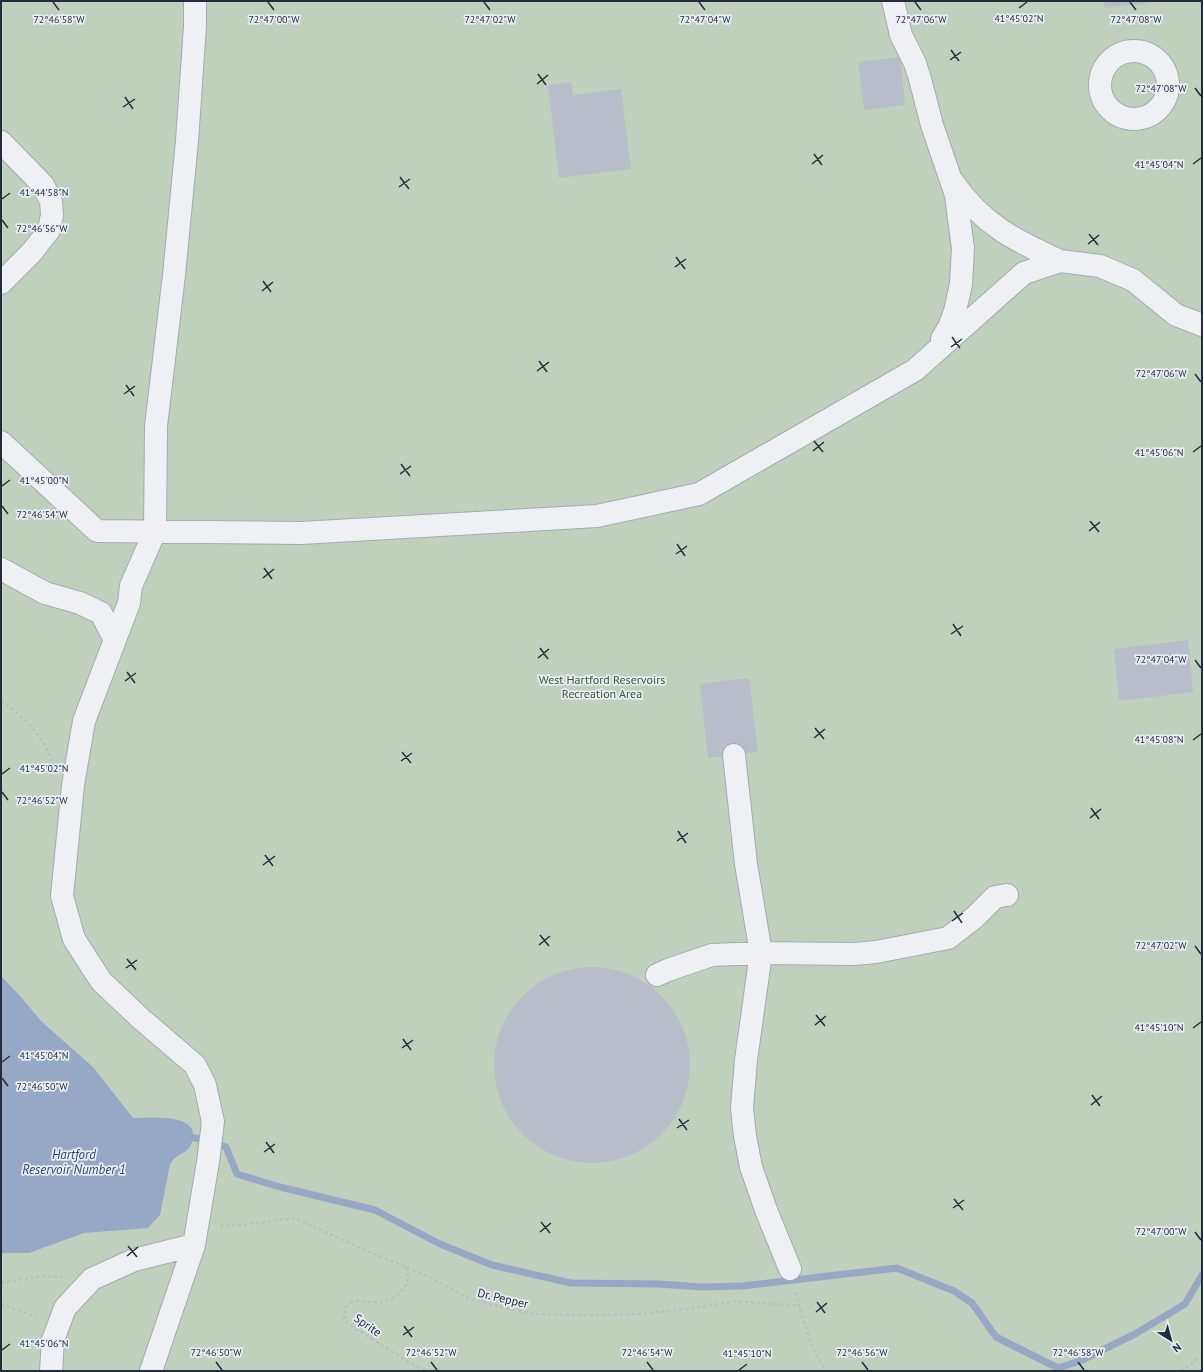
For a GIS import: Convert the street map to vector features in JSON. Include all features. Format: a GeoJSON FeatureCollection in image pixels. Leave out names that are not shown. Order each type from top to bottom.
{"type":"FeatureCollection","features":[{"type":"Feature","properties":{"kind":"lane"},"geometry":{"type":"LineString","coordinates":[[151,1371],[195,1236],[208,1162],[213,1122],[205,1085],[195,1065],[140,1018],[101,981],[74,939],[62,896],[73,785],[84,721],[129,603],[131,586],[155,532],[156,426],[174,275],[187,141],[195,26],[195,1]]}},
{"type":"Feature","properties":{"kind":"lane"},"geometry":{"type":"LineString","coordinates":[[893,1],[898,26],[915,63],[932,125],[956,196],[963,248],[961,284],[955,311],[950,327],[931,355]]}},
{"type":"Feature","properties":{"kind":"lane"},"geometry":{"type":"LineString","coordinates":[[1,142],[43,185],[51,201],[52,215],[49,230],[36,247],[1,283]]}},
{"type":"Feature","properties":{"kind":"lane"},"geometry":{"type":"LineString","coordinates":[[951,179],[981,215],[991,224],[1027,246],[1060,260],[1100,266],[1132,280],[1176,315],[1202,325]]}},
{"type":"Feature","properties":{"kind":"lane"},"geometry":{"type":"LineString","coordinates":[[1,442],[97,531],[301,533],[597,516],[699,494],[915,370],[1024,273],[1060,260]]}},
{"type":"Feature","properties":{"kind":"lane"},"geometry":{"type":"LineString","coordinates":[[1,569],[45,593],[80,603],[102,613],[115,640]]}},
{"type":"Feature","properties":{"kind":"lane"},"geometry":{"type":"LineString","coordinates":[[734,755],[746,864],[761,953],[746,1060],[742,1108],[745,1136],[751,1167],[766,1210],[790,1269]]}},
{"type":"Feature","properties":{"kind":"lane"},"geometry":{"type":"LineString","coordinates":[[657,975],[712,955],[761,953],[854,954],[876,952],[948,938],[975,917],[995,897],[1007,895]]}},
{"type":"Feature","properties":{"kind":"lane"},"geometry":{"type":"LineString","coordinates":[[51,1371],[53,1340],[65,1308],[92,1279],[134,1260],[195,1236]]}},
{"type":"Feature","properties":{"kind":"path"},"geometry":{"type":"LineString","coordinates":[[1,701],[18,713],[33,728],[53,760]]}},
{"type":"Feature","properties":{"kind":"path","name":"Dr. Pepper"},"geometry":{"type":"LineString","coordinates":[[195,1236],[241,1225],[295,1218],[358,1247],[425,1275],[472,1300],[532,1314],[638,1314],[689,1309],[736,1301],[800,1306],[815,1354],[827,1371]]}},
{"type":"Feature","properties":{"kind":"path"},"geometry":{"type":"LineString","coordinates":[[406,1267],[408,1272],[412,1270]]}},
{"type":"Feature","properties":{"kind":"path","name":"Sprite"},"geometry":{"type":"LineString","coordinates":[[408,1272],[408,1282],[397,1296],[381,1303],[370,1303],[359,1300],[353,1302],[346,1307],[344,1319],[347,1323],[383,1347],[410,1364],[426,1371]]}},
{"type":"Feature","properties":{"kind":"path"},"geometry":{"type":"LineString","coordinates":[[1,1283],[42,1276],[92,1279]]}},
{"type":"Feature","properties":{"kind":"path"},"geometry":{"type":"LineString","coordinates":[[1,1304],[36,1317],[56,1330]]}},
{"type":"Feature","properties":{"kind":"path"},"geometry":{"type":"LineString","coordinates":[[1181,1371],[1202,1356]]}},
{"type":"Feature","properties":{"kind":"green space","name":"West Hartford Reservoirs Recreation Area"},"geometry":{"type":"Polygon","coordinates":[[[1,1],[1202,1],[1202,1371],[1,1371],[1,1]]]}},
{"type":"Feature","properties":{"kind":"water","name":"Hartford Reservoir Number 1"},"geometry":{"type":"Polygon","coordinates":[[[1,976],[42,1022],[93,1067],[133,1118],[169,1118],[186,1123],[192,1129],[193,1136],[191,1145],[170,1164],[160,1215],[148,1228],[84,1233],[29,1253],[1,1253],[1,976]]]}},
{"type":"Feature","properties":{"kind":"building"},"geometry":{"type":"Polygon","coordinates":[[[1103,1],[1149,1],[1149,3],[1104,8],[1103,1]]]}},
{"type":"Feature","properties":{"kind":"building"},"geometry":{"type":"Polygon","coordinates":[[[900,57],[905,105],[864,110],[858,62],[900,57]]]}},
{"type":"Feature","properties":{"kind":"building"},"geometry":{"type":"Polygon","coordinates":[[[571,82],[573,95],[621,89],[631,169],[559,178],[548,85],[571,82]]]}},
{"type":"Feature","properties":{"kind":"building"},"geometry":{"type":"Polygon","coordinates":[[[1188,640],[1193,692],[1119,701],[1114,649],[1188,640]]]}},
{"type":"Feature","properties":{"kind":"building"},"geometry":{"type":"Polygon","coordinates":[[[749,678],[758,752],[708,758],[700,684],[749,678]]]}},
{"type":"Feature","properties":{"kind":"building"},"geometry":{"type":"Polygon","coordinates":[[[582,967],[602,967],[630,974],[654,989],[668,1003],[683,1027],[690,1055],[690,1075],[683,1103],[668,1127],[654,1141],[630,1156],[602,1163],[582,1163],[554,1156],[530,1141],[516,1127],[501,1103],[494,1075],[494,1055],[501,1027],[516,1003],[530,989],[554,974],[582,967]]]}},
{"type":"Feature","properties":{"kind":"waterway"},"geometry":{"type":"LineString","coordinates":[[183,1136],[201,1139],[226,1147],[237,1174],[280,1187],[375,1210],[440,1244],[492,1265],[571,1283],[658,1284],[702,1287],[742,1286],[897,1268],[954,1291],[972,1303],[996,1337],[1058,1368],[1080,1361],[1135,1334],[1185,1304],[1202,1275]]}}]}
